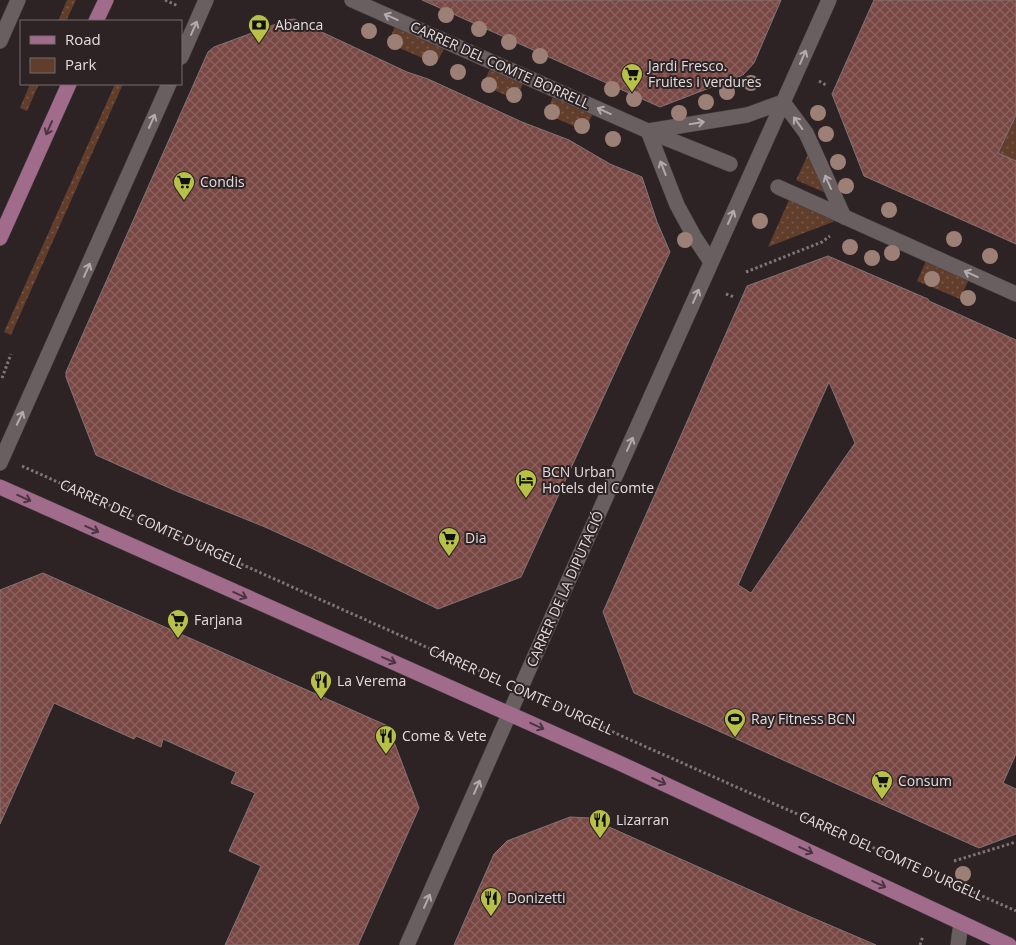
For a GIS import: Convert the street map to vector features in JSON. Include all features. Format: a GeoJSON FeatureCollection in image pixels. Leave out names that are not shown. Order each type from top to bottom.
{"type":"FeatureCollection","features":[{"type":"Feature","properties":{"kind":"main road"},"geometry":{"type":"LineString","coordinates":[[96,20],[106,0]]}},
{"type":"Feature","properties":{"kind":"main road"},"geometry":{"type":"LineString","coordinates":[[0,238],[69,85]]}},
{"type":"Feature","properties":{"kind":"main road","name":"CARRER DEL COMTE D'URGELL"},"geometry":{"type":"LineString","coordinates":[[0,488],[615,761],[1009,945]]}},
{"type":"Feature","properties":{"kind":"street"},"geometry":{"type":"LineString","coordinates":[[0,41],[18,0]]}},
{"type":"Feature","properties":{"kind":"street"},"geometry":{"type":"LineString","coordinates":[[182,54],[206,0]]}},
{"type":"Feature","properties":{"kind":"street","name":"CARRER DEL COMTE BORRELL"},"geometry":{"type":"LineString","coordinates":[[352,0],[648,131],[730,164]]}},
{"type":"Feature","properties":{"kind":"street","name":"CARRER DE LA DIPUTACIÓ"},"geometry":{"type":"LineString","coordinates":[[407,945],[829,0]]}},
{"type":"Feature","properties":{"kind":"street"},"geometry":{"type":"LineString","coordinates":[[0,463],[169,85]]}},
{"type":"Feature","properties":{"kind":"street"},"geometry":{"type":"LineString","coordinates":[[711,262],[677,205],[648,131],[747,115],[783,102],[812,146],[848,219]]}},
{"type":"Feature","properties":{"kind":"street"},"geometry":{"type":"LineString","coordinates":[[778,187],[1016,294]]}},
{"type":"Feature","properties":{"kind":"street"},"geometry":{"type":"LineString","coordinates":[[958,945],[961,923]]}},
{"type":"Feature","properties":{"kind":"path"},"geometry":{"type":"LineString","coordinates":[[819,82],[826,85]]}},
{"type":"Feature","properties":{"kind":"path"},"geometry":{"type":"LineString","coordinates":[[746,272],[822,242],[848,219]]}},
{"type":"Feature","properties":{"kind":"path"},"geometry":{"type":"LineString","coordinates":[[726,294],[734,297]]}},
{"type":"Feature","properties":{"kind":"path"},"geometry":{"type":"LineString","coordinates":[[2,378],[12,354]]}},
{"type":"Feature","properties":{"kind":"path","name":"CARRER DEL COMTE D'URGELL"},"geometry":{"type":"LineString","coordinates":[[27,468],[434,652],[1016,911]]}},
{"type":"Feature","properties":{"kind":"path"},"geometry":{"type":"LineString","coordinates":[[954,861],[1016,842]]}},
{"type":"Feature","properties":{"kind":"path"},"geometry":{"type":"LineString","coordinates":[[920,945],[923,936]]}},
{"type":"Feature","properties":{"kind":"green space"},"geometry":{"type":"Polygon","coordinates":[[[67,0],[76,0],[66,20],[58,20],[67,0]]]}},
{"type":"Feature","properties":{"kind":"green space"},"geometry":{"type":"Polygon","coordinates":[[[396,24],[445,47],[436,64],[388,43],[396,24]]]}},
{"type":"Feature","properties":{"kind":"green space"},"geometry":{"type":"Polygon","coordinates":[[[491,66],[524,81],[516,100],[483,85],[491,66]]]}},
{"type":"Feature","properties":{"kind":"green space"},"geometry":{"type":"Polygon","coordinates":[[[30,85],[39,85],[27,111],[20,108],[30,85]]]}},
{"type":"Feature","properties":{"kind":"green space"},"geometry":{"type":"Polygon","coordinates":[[[115,85],[123,85],[11,335],[4,332],[115,85]]]}},
{"type":"Feature","properties":{"kind":"green space"},"geometry":{"type":"Polygon","coordinates":[[[554,94],[594,111],[585,131],[546,114],[554,94]]]}},
{"type":"Feature","properties":{"kind":"green space"},"geometry":{"type":"Polygon","coordinates":[[[1016,115],[1016,161],[998,153],[1016,115]]]}},
{"type":"Feature","properties":{"kind":"green space"},"geometry":{"type":"Polygon","coordinates":[[[810,150],[826,193],[796,180],[810,150]]]}},
{"type":"Feature","properties":{"kind":"green space"},"geometry":{"type":"Polygon","coordinates":[[[789,200],[835,221],[768,247],[789,200]]]}},
{"type":"Feature","properties":{"kind":"green space"},"geometry":{"type":"Polygon","coordinates":[[[926,261],[969,279],[960,299],[917,281],[926,261]]]}},
{"type":"Feature","properties":{"kind":"building"},"geometry":{"type":"Polygon","coordinates":[[[422,0],[781,0],[754,63],[743,75],[660,107],[422,0]]]}},
{"type":"Feature","properties":{"kind":"building"},"geometry":{"type":"Polygon","coordinates":[[[874,0],[1016,0],[1016,115],[998,153],[1016,161],[1016,244],[864,176],[832,94],[874,0]]]}},
{"type":"Feature","properties":{"kind":"building"},"geometry":{"type":"Polygon","coordinates":[[[294,19],[407,72],[428,79],[522,122],[569,140],[610,164],[642,177],[657,222],[670,252],[521,577],[438,609],[265,527],[176,491],[96,455],[66,377],[66,372],[208,52],[214,47],[294,19]]]}},
{"type":"Feature","properties":{"kind":"building"},"geometry":{"type":"Polygon","coordinates":[[[828,256],[928,299],[1016,340],[1016,754],[1003,783],[1016,789],[1016,834],[979,848],[634,693],[603,612],[747,286],[828,256]],[[829,382],[738,585],[751,593],[855,443],[829,382]]]}},
{"type":"Feature","properties":{"kind":"building"},"geometry":{"type":"Polygon","coordinates":[[[43,573],[388,726],[419,808],[358,945],[225,945],[261,866],[229,851],[255,793],[231,783],[236,772],[163,739],[161,747],[136,736],[134,739],[54,703],[0,824],[0,590],[43,573]]]}},
{"type":"Feature","properties":{"kind":"building"},"geometry":{"type":"Polygon","coordinates":[[[570,817],[589,818],[876,945],[454,945],[494,854],[507,841],[570,817]]]}},
{"type":"Feature","properties":{"kind":"place","name":"Abanca"},"geometry":{"type":"Point","coordinates":[259,44]}},
{"type":"Feature","properties":{"kind":"place","name":"Jardi Fresco. Fruites i verdures"},"geometry":{"type":"Point","coordinates":[632,93]}},
{"type":"Feature","properties":{"kind":"place","name":"Condis"},"geometry":{"type":"Point","coordinates":[184,201]}},
{"type":"Feature","properties":{"kind":"place","name":"BCN Urban Hotels del Comte"},"geometry":{"type":"Point","coordinates":[526,499]}},
{"type":"Feature","properties":{"kind":"place","name":"Dia"},"geometry":{"type":"Point","coordinates":[449,557]}},
{"type":"Feature","properties":{"kind":"place","name":"Farjana"},"geometry":{"type":"Point","coordinates":[178,639]}},
{"type":"Feature","properties":{"kind":"place","name":"La Verema"},"geometry":{"type":"Point","coordinates":[321,700]}},
{"type":"Feature","properties":{"kind":"place","name":"Ray Fitness BCN"},"geometry":{"type":"Point","coordinates":[735,738]}},
{"type":"Feature","properties":{"kind":"place","name":"Come & Vete"},"geometry":{"type":"Point","coordinates":[386,755]}},
{"type":"Feature","properties":{"kind":"place","name":"Consum"},"geometry":{"type":"Point","coordinates":[882,800]}},
{"type":"Feature","properties":{"kind":"place","name":"Lizarran"},"geometry":{"type":"Point","coordinates":[600,839]}},
{"type":"Feature","properties":{"kind":"place","name":"Donizetti"},"geometry":{"type":"Point","coordinates":[491,917]}}]}
